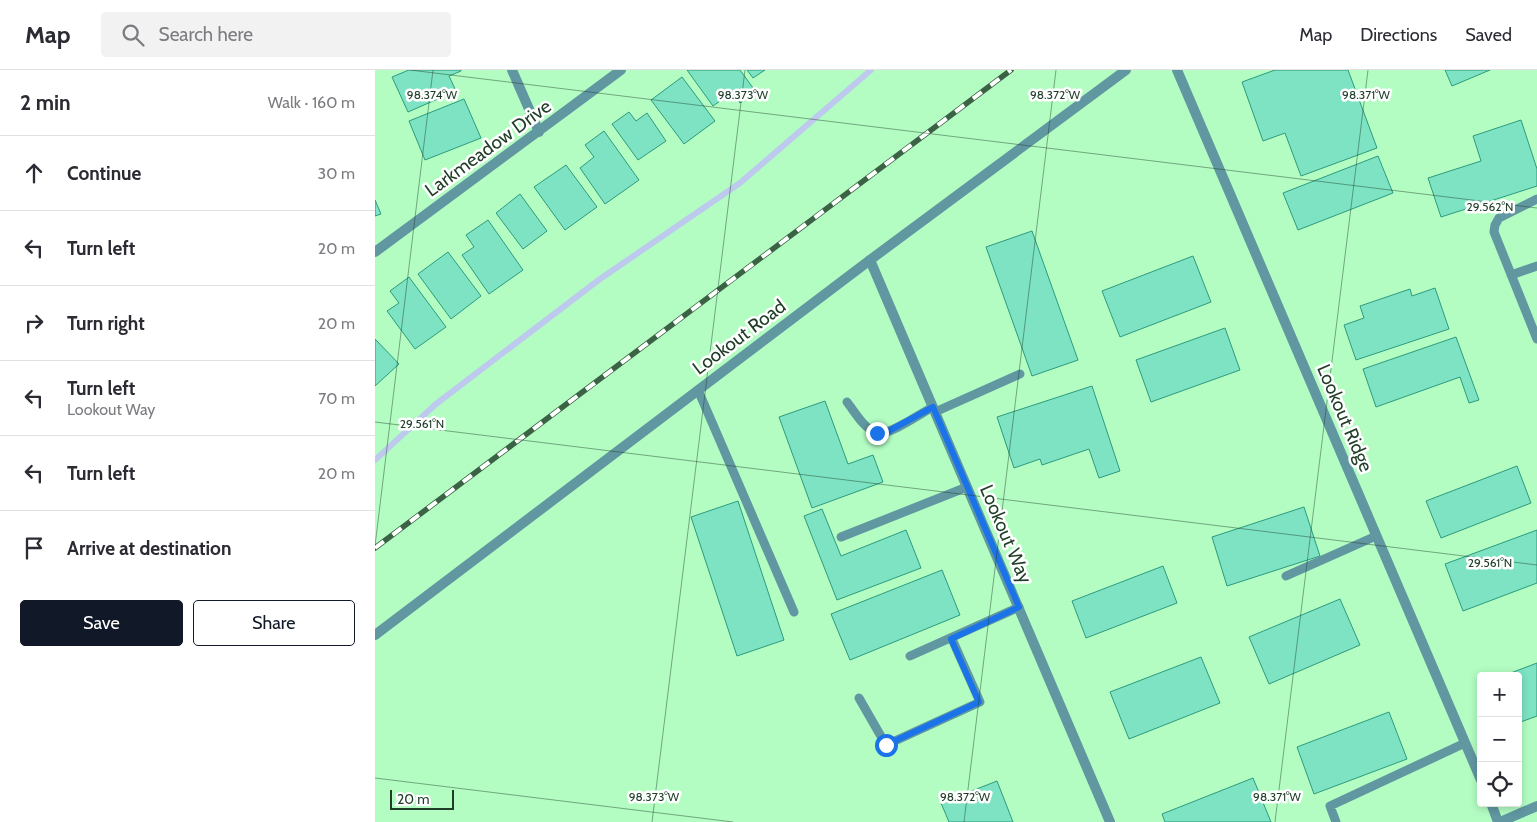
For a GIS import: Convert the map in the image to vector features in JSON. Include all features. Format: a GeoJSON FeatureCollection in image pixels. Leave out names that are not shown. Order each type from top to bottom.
{"type":"FeatureCollection","features":[{"type":"Feature","properties":{"kind":"street"},"geometry":{"type":"LineString","coordinates":[[512,70],[539,132]]}},
{"type":"Feature","properties":{"kind":"street","name":"Larkmeadow Drive"},"geometry":{"type":"LineString","coordinates":[[375,252],[621,70]]}},
{"type":"Feature","properties":{"kind":"street","name":"Lookout Road"},"geometry":{"type":"LineString","coordinates":[[375,635],[870,260],[1126,70]]}},
{"type":"Feature","properties":{"kind":"street","name":"Lookout Ridge"},"geometry":{"type":"LineString","coordinates":[[1177,70],[1477,771]]}},
{"type":"Feature","properties":{"kind":"street","name":"Lookout Way"},"geometry":{"type":"LineString","coordinates":[[870,260],[1110,822]]}},
{"type":"Feature","properties":{"kind":"street"},"geometry":{"type":"LineString","coordinates":[[1493,807],[1499,822],[1537,806]]}},
{"type":"Feature","properties":{"kind":"lane"},"geometry":{"type":"LineString","coordinates":[[1537,199],[1499,218],[1494,232],[1537,339]]}},
{"type":"Feature","properties":{"kind":"lane"},"geometry":{"type":"LineString","coordinates":[[1511,275],[1537,266]]}},
{"type":"Feature","properties":{"kind":"lane"},"geometry":{"type":"LineString","coordinates":[[847,402],[865,425],[877,433],[887,432],[934,409],[1020,374]]}},
{"type":"Feature","properties":{"kind":"lane"},"geometry":{"type":"LineString","coordinates":[[698,390],[794,612]]}},
{"type":"Feature","properties":{"kind":"lane"},"geometry":{"type":"LineString","coordinates":[[841,537],[967,487]]}},
{"type":"Feature","properties":{"kind":"lane"},"geometry":{"type":"LineString","coordinates":[[1286,576],[1376,536]]}},
{"type":"Feature","properties":{"kind":"lane"},"geometry":{"type":"LineString","coordinates":[[910,656],[1019,607]]}},
{"type":"Feature","properties":{"kind":"lane"},"geometry":{"type":"LineString","coordinates":[[859,698],[886,745],[979,702],[951,639]]}},
{"type":"Feature","properties":{"kind":"lane"},"geometry":{"type":"LineString","coordinates":[[1336,822],[1330,806],[1465,743]]}},
{"type":"Feature","properties":{"kind":"building"},"geometry":{"type":"Polygon","coordinates":[[[409,70],[461,71],[449,76],[456,91],[408,112],[392,77],[409,70]]]}},
{"type":"Feature","properties":{"kind":"building"},"geometry":{"type":"Polygon","coordinates":[[[687,70],[740,70],[756,92],[740,103],[733,92],[713,106],[687,70]]]}},
{"type":"Feature","properties":{"kind":"building"},"geometry":{"type":"Polygon","coordinates":[[[747,70],[765,70],[753,78],[747,70]]]}},
{"type":"Feature","properties":{"kind":"building"},"geometry":{"type":"Polygon","coordinates":[[[1275,70],[1348,70],[1377,148],[1301,176],[1285,133],[1263,141],[1242,82],[1275,70]]]}},
{"type":"Feature","properties":{"kind":"building"},"geometry":{"type":"Polygon","coordinates":[[[1445,70],[1490,70],[1452,86],[1445,70]]]}},
{"type":"Feature","properties":{"kind":"building"},"geometry":{"type":"Polygon","coordinates":[[[682,77],[715,121],[684,144],[651,100],[682,77]]]}},
{"type":"Feature","properties":{"kind":"building"},"geometry":{"type":"Polygon","coordinates":[[[464,99],[481,138],[425,160],[409,121],[464,99]]]}},
{"type":"Feature","properties":{"kind":"building"},"geometry":{"type":"Polygon","coordinates":[[[629,112],[636,121],[647,113],[666,141],[638,160],[612,124],[629,112]]]}},
{"type":"Feature","properties":{"kind":"building"},"geometry":{"type":"Polygon","coordinates":[[[1521,120],[1537,169],[1537,186],[1441,217],[1428,178],[1481,161],[1473,136],[1521,120]]]}},
{"type":"Feature","properties":{"kind":"building"},"geometry":{"type":"Polygon","coordinates":[[[604,131],[639,180],[605,204],[580,168],[594,157],[585,145],[604,131]]]}},
{"type":"Feature","properties":{"kind":"building"},"geometry":{"type":"Polygon","coordinates":[[[1378,156],[1393,193],[1298,230],[1283,193],[1378,156]]]}},
{"type":"Feature","properties":{"kind":"building"},"geometry":{"type":"Polygon","coordinates":[[[566,165],[597,207],[565,230],[534,187],[566,165]]]}},
{"type":"Feature","properties":{"kind":"building"},"geometry":{"type":"Polygon","coordinates":[[[520,194],[547,231],[523,249],[496,213],[520,194]]]}},
{"type":"Feature","properties":{"kind":"building"},"geometry":{"type":"Polygon","coordinates":[[[375,200],[381,214],[375,216],[375,200]]]}},
{"type":"Feature","properties":{"kind":"building"},"geometry":{"type":"Polygon","coordinates":[[[488,220],[523,270],[489,294],[462,255],[474,247],[466,235],[488,220]]]}},
{"type":"Feature","properties":{"kind":"building"},"geometry":{"type":"Polygon","coordinates":[[[1032,231],[1078,360],[1032,376],[986,247],[1032,231]]]}},
{"type":"Feature","properties":{"kind":"building"},"geometry":{"type":"Polygon","coordinates":[[[448,252],[481,296],[451,319],[418,274],[448,252]]]}},
{"type":"Feature","properties":{"kind":"building"},"geometry":{"type":"Polygon","coordinates":[[[1193,256],[1211,302],[1120,337],[1102,291],[1193,256]]]}},
{"type":"Feature","properties":{"kind":"building"},"geometry":{"type":"Polygon","coordinates":[[[409,277],[446,327],[415,349],[387,311],[399,303],[390,291],[409,277]]]}},
{"type":"Feature","properties":{"kind":"building"},"geometry":{"type":"Polygon","coordinates":[[[1435,288],[1449,329],[1356,360],[1344,325],[1364,318],[1360,306],[1410,289],[1412,296],[1435,288]]]}},
{"type":"Feature","properties":{"kind":"building"},"geometry":{"type":"Polygon","coordinates":[[[1225,328],[1240,370],[1151,402],[1136,360],[1225,328]]]}},
{"type":"Feature","properties":{"kind":"building"},"geometry":{"type":"Polygon","coordinates":[[[1456,337],[1479,400],[1469,403],[1460,377],[1376,407],[1363,369],[1456,337]]]}},
{"type":"Feature","properties":{"kind":"building"},"geometry":{"type":"Polygon","coordinates":[[[375,339],[399,364],[375,386],[375,339]]]}},
{"type":"Feature","properties":{"kind":"building"},"geometry":{"type":"Polygon","coordinates":[[[1092,386],[1120,471],[1099,478],[1089,449],[1042,465],[1040,459],[1014,468],[997,417],[1092,386]]]}},
{"type":"Feature","properties":{"kind":"building"},"geometry":{"type":"Polygon","coordinates":[[[825,401],[848,464],[873,455],[883,482],[812,508],[779,417],[825,401]]]}},
{"type":"Feature","properties":{"kind":"building"},"geometry":{"type":"Polygon","coordinates":[[[1517,466],[1531,503],[1441,538],[1426,501],[1517,466]]]}},
{"type":"Feature","properties":{"kind":"building"},"geometry":{"type":"Polygon","coordinates":[[[738,501],[784,640],[737,656],[691,517],[738,501]]]}},
{"type":"Feature","properties":{"kind":"building"},"geometry":{"type":"Polygon","coordinates":[[[1304,507],[1320,556],[1227,586],[1212,537],[1304,507]]]}},
{"type":"Feature","properties":{"kind":"building"},"geometry":{"type":"Polygon","coordinates":[[[822,509],[841,556],[906,530],[921,568],[837,600],[804,516],[822,509]]]}},
{"type":"Feature","properties":{"kind":"building"},"geometry":{"type":"Polygon","coordinates":[[[1537,530],[1537,583],[1463,611],[1445,564],[1537,530]]]}},
{"type":"Feature","properties":{"kind":"building"},"geometry":{"type":"Polygon","coordinates":[[[1163,566],[1177,603],[1086,638],[1072,601],[1163,566]]]}},
{"type":"Feature","properties":{"kind":"building"},"geometry":{"type":"Polygon","coordinates":[[[942,570],[960,615],[850,660],[831,614],[942,570]]]}},
{"type":"Feature","properties":{"kind":"building"},"geometry":{"type":"Polygon","coordinates":[[[1340,599],[1360,645],[1269,684],[1249,637],[1340,599]]]}},
{"type":"Feature","properties":{"kind":"building"},"geometry":{"type":"Polygon","coordinates":[[[1201,657],[1220,703],[1129,739],[1110,692],[1201,657]]]}},
{"type":"Feature","properties":{"kind":"building"},"geometry":{"type":"Polygon","coordinates":[[[1537,663],[1537,716],[1522,722],[1522,672],[1513,672],[1537,663]]]}},
{"type":"Feature","properties":{"kind":"building"},"geometry":{"type":"Polygon","coordinates":[[[1389,712],[1407,759],[1314,794],[1297,747],[1389,712]]]}},
{"type":"Feature","properties":{"kind":"building"},"geometry":{"type":"Polygon","coordinates":[[[1253,778],[1271,822],[1165,822],[1162,814],[1253,778]]]}},
{"type":"Feature","properties":{"kind":"building"},"geometry":{"type":"Polygon","coordinates":[[[997,781],[1013,822],[949,822],[941,803],[997,781]]]}},
{"type":"Feature","properties":{"kind":"waterway"},"geometry":{"type":"LineString","coordinates":[[375,460],[436,404],[600,279],[740,183],[871,70]]}},
{"type":"Feature","properties":{"kind":"railway"},"geometry":{"type":"LineString","coordinates":[[375,548],[1011,70]]}},
{"type":"Feature","properties":{"kind":"route"},"geometry":{"type":"LineString","coordinates":[[877,433],[887,432],[933,407],[1019,607],[951,639],[979,702],[886,745]]}}]}
